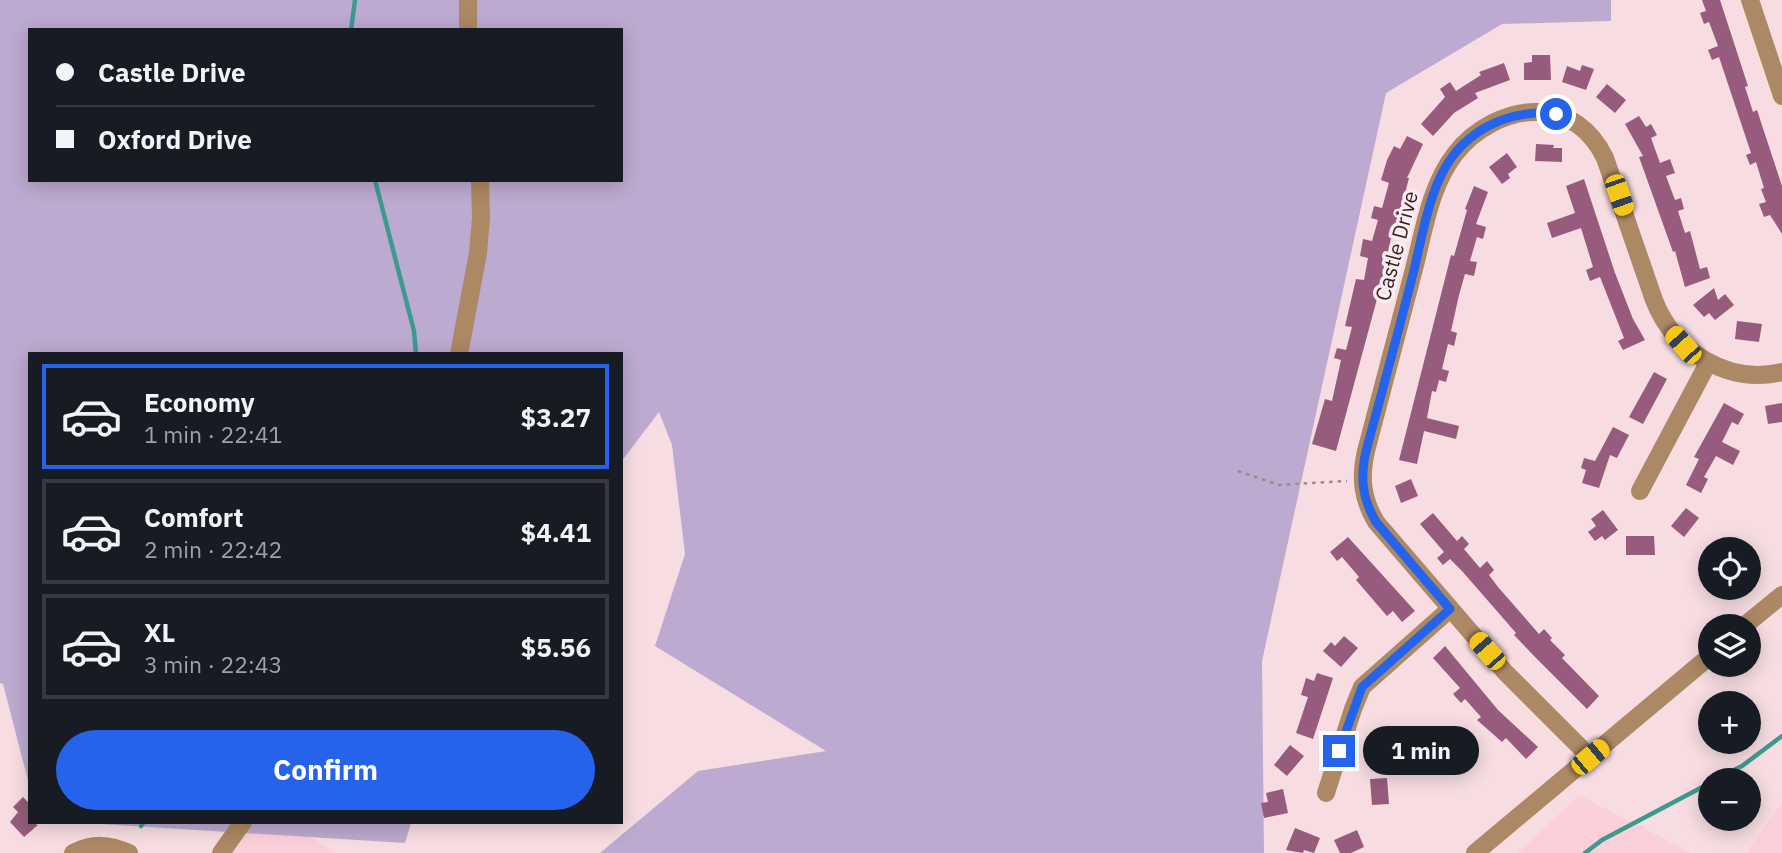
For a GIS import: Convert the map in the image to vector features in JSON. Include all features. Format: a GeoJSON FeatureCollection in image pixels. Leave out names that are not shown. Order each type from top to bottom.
{"type":"FeatureCollection","features":[{"type":"Feature","properties":{"kind":"street"},"geometry":{"type":"LineString","coordinates":[[468,0],[468,28]]}},
{"type":"Feature","properties":{"kind":"street"},"geometry":{"type":"LineString","coordinates":[[1750,0],[1782,95]]}},
{"type":"Feature","properties":{"kind":"street","name":"Castle Drive"},"geometry":{"type":"LineString","coordinates":[[1590,757],[1513,681],[1376,522],[1368,508],[1361,480],[1366,451],[1438,183],[1454,155],[1462,145],[1487,126],[1527,112],[1556,114],[1582,127],[1600,146],[1659,313],[1683,345],[1708,363],[1747,374],[1782,372]]}},
{"type":"Feature","properties":{"kind":"street"},"geometry":{"type":"LineString","coordinates":[[459,352],[478,253],[480,182]]}},
{"type":"Feature","properties":{"kind":"street"},"geometry":{"type":"LineString","coordinates":[[1640,491],[1708,363]]}},
{"type":"Feature","properties":{"kind":"street"},"geometry":{"type":"LineString","coordinates":[[1759,614],[1782,595]]}},
{"type":"Feature","properties":{"kind":"street"},"geometry":{"type":"LineString","coordinates":[[1326,793],[1362,687],[1450,609]]}},
{"type":"Feature","properties":{"kind":"street"},"geometry":{"type":"LineString","coordinates":[[1475,853],[1698,666]]}},
{"type":"Feature","properties":{"kind":"street"},"geometry":{"type":"LineString","coordinates":[[221,853],[242,824]]}},
{"type":"Feature","properties":{"kind":"street"},"geometry":{"type":"LineString","coordinates":[[73,853],[100,844],[129,853]]}},
{"type":"Feature","properties":{"kind":"path"},"geometry":{"type":"LineString","coordinates":[[1238,471],[1279,485],[1361,480]]}},
{"type":"Feature","properties":{"kind":"shaded area"},"geometry":{"type":"Polygon","coordinates":[[[0,0],[1611,0],[1611,21],[1502,24],[1386,93],[1262,661],[1264,853],[600,853],[698,771],[826,751],[655,646],[685,554],[672,445],[659,412],[623,459],[623,352],[28,352],[28,780],[3,684],[0,683],[0,0]]]}},
{"type":"Feature","properties":{"kind":"shaded area"},"geometry":{"type":"Polygon","coordinates":[[[1579,795],[1691,853],[1518,853],[1579,795]]]}},
{"type":"Feature","properties":{"kind":"shaded area"},"geometry":{"type":"Polygon","coordinates":[[[1782,803],[1782,853],[1746,853],[1782,803]]]}},
{"type":"Feature","properties":{"kind":"shaded area"},"geometry":{"type":"Polygon","coordinates":[[[102,824],[411,824],[405,843],[102,824]]]}},
{"type":"Feature","properties":{"kind":"shaded area"},"geometry":{"type":"Polygon","coordinates":[[[249,824],[290,824],[336,853],[230,853],[249,824]]]}},
{"type":"Feature","properties":{"kind":"building"},"geometry":{"type":"Polygon","coordinates":[[[1702,0],[1720,0],[1748,86],[1745,87],[1753,112],[1757,110],[1782,186],[1782,234],[1770,215],[1764,217],[1759,204],[1766,202],[1761,189],[1764,188],[1756,162],[1750,165],[1746,155],[1751,153],[1719,57],[1712,60],[1708,50],[1718,46],[1709,22],[1704,24],[1700,13],[1706,11],[1702,0]]]}},
{"type":"Feature","properties":{"kind":"building"},"geometry":{"type":"Polygon","coordinates":[[[1532,55],[1550,55],[1551,80],[1524,80],[1524,63],[1532,62],[1532,55]]]}},
{"type":"Feature","properties":{"kind":"building"},"geometry":{"type":"Polygon","coordinates":[[[1504,63],[1510,80],[1475,93],[1478,98],[1454,113],[1433,136],[1421,124],[1445,97],[1440,89],[1450,82],[1456,91],[1481,75],[1479,72],[1504,63]]]}},
{"type":"Feature","properties":{"kind":"building"},"geometry":{"type":"Polygon","coordinates":[[[1582,65],[1594,69],[1586,90],[1562,82],[1567,66],[1580,71],[1582,65]]]}},
{"type":"Feature","properties":{"kind":"building"},"geometry":{"type":"Polygon","coordinates":[[[1607,84],[1626,100],[1615,113],[1596,97],[1607,84]]]}},
{"type":"Feature","properties":{"kind":"building"},"geometry":{"type":"Polygon","coordinates":[[[1639,116],[1646,127],[1651,124],[1657,135],[1651,138],[1660,163],[1670,159],[1675,173],[1666,176],[1675,200],[1681,198],[1684,209],[1678,211],[1685,233],[1690,231],[1700,269],[1707,267],[1710,278],[1685,287],[1675,251],[1673,252],[1639,157],[1643,156],[1625,124],[1639,116]]]}},
{"type":"Feature","properties":{"kind":"building"},"geometry":{"type":"Polygon","coordinates":[[[1407,136],[1423,144],[1407,178],[1336,451],[1312,444],[1325,399],[1332,401],[1341,360],[1334,358],[1337,348],[1346,350],[1352,327],[1345,326],[1356,279],[1364,280],[1368,258],[1360,256],[1363,239],[1372,241],[1378,220],[1371,218],[1374,206],[1382,208],[1389,183],[1381,180],[1387,160],[1394,146],[1400,149],[1407,136]]]}},
{"type":"Feature","properties":{"kind":"building"},"geometry":{"type":"Polygon","coordinates":[[[1536,144],[1562,148],[1562,162],[1535,161],[1536,144]]]}},
{"type":"Feature","properties":{"kind":"building"},"geometry":{"type":"Polygon","coordinates":[[[1507,153],[1517,167],[1508,174],[1510,178],[1502,184],[1489,167],[1507,153]]]}},
{"type":"Feature","properties":{"kind":"building"},"geometry":{"type":"Polygon","coordinates":[[[1584,179],[1615,273],[1633,319],[1645,340],[1623,350],[1618,341],[1624,338],[1600,277],[1590,281],[1586,270],[1593,267],[1581,228],[1552,238],[1547,223],[1575,213],[1566,186],[1584,179]]]}},
{"type":"Feature","properties":{"kind":"building"},"geometry":{"type":"Polygon","coordinates":[[[1474,186],[1488,192],[1476,224],[1486,227],[1483,239],[1477,237],[1470,261],[1477,262],[1474,276],[1465,274],[1459,295],[1451,331],[1457,333],[1454,346],[1448,344],[1442,369],[1449,371],[1446,382],[1439,380],[1436,392],[1432,391],[1427,418],[1459,426],[1456,439],[1424,431],[1417,464],[1399,460],[1451,255],[1454,256],[1467,210],[1465,209],[1474,186]]]}},
{"type":"Feature","properties":{"kind":"building"},"geometry":{"type":"Polygon","coordinates":[[[1714,288],[1718,300],[1725,294],[1734,305],[1715,320],[1709,313],[1704,317],[1693,305],[1714,288]]]}},
{"type":"Feature","properties":{"kind":"building"},"geometry":{"type":"Polygon","coordinates":[[[1737,321],[1762,324],[1759,342],[1735,339],[1737,321]]]}},
{"type":"Feature","properties":{"kind":"building"},"geometry":{"type":"Polygon","coordinates":[[[1654,372],[1667,379],[1643,424],[1629,417],[1654,372]]]}},
{"type":"Feature","properties":{"kind":"building"},"geometry":{"type":"Polygon","coordinates":[[[1724,403],[1744,414],[1738,425],[1732,422],[1722,442],[1740,451],[1733,465],[1716,456],[1704,477],[1708,479],[1701,493],[1686,485],[1699,459],[1694,457],[1724,403]]]}},
{"type":"Feature","properties":{"kind":"building"},"geometry":{"type":"Polygon","coordinates":[[[1782,403],[1782,422],[1768,424],[1765,406],[1782,403]]]}},
{"type":"Feature","properties":{"kind":"building"},"geometry":{"type":"Polygon","coordinates":[[[1613,427],[1629,435],[1617,458],[1610,455],[1599,488],[1582,483],[1586,470],[1581,468],[1584,458],[1595,461],[1613,427]]]}},
{"type":"Feature","properties":{"kind":"building"},"geometry":{"type":"Polygon","coordinates":[[[1411,479],[1418,496],[1401,503],[1395,486],[1411,479]]]}},
{"type":"Feature","properties":{"kind":"building"},"geometry":{"type":"Polygon","coordinates":[[[1686,508],[1699,518],[1684,537],[1671,526],[1686,508]]]}},
{"type":"Feature","properties":{"kind":"building"},"geometry":{"type":"Polygon","coordinates":[[[1603,510],[1618,530],[1605,540],[1602,536],[1595,541],[1588,532],[1596,526],[1591,519],[1603,510]]]}},
{"type":"Feature","properties":{"kind":"building"},"geometry":{"type":"Polygon","coordinates":[[[1433,513],[1457,541],[1462,536],[1469,544],[1464,549],[1480,568],[1487,561],[1494,570],[1489,575],[1498,587],[1539,634],[1544,629],[1552,638],[1550,640],[1565,655],[1562,658],[1599,696],[1587,709],[1514,635],[1516,633],[1462,571],[1450,559],[1443,565],[1437,558],[1444,552],[1420,524],[1433,513]]]}},
{"type":"Feature","properties":{"kind":"building"},"geometry":{"type":"Polygon","coordinates":[[[1626,536],[1654,536],[1655,555],[1626,555],[1626,536]]]}},
{"type":"Feature","properties":{"kind":"building"},"geometry":{"type":"Polygon","coordinates":[[[1348,537],[1415,611],[1402,622],[1393,611],[1387,616],[1356,580],[1359,577],[1342,557],[1337,561],[1330,552],[1348,537]]]}},
{"type":"Feature","properties":{"kind":"building"},"geometry":{"type":"Polygon","coordinates":[[[1344,636],[1358,648],[1341,667],[1323,651],[1331,642],[1335,646],[1344,636]]]}},
{"type":"Feature","properties":{"kind":"building"},"geometry":{"type":"Polygon","coordinates":[[[1445,646],[1498,710],[1538,747],[1526,759],[1506,738],[1502,742],[1477,720],[1481,717],[1465,699],[1461,703],[1453,694],[1460,688],[1433,658],[1445,646]]]}},
{"type":"Feature","properties":{"kind":"building"},"geometry":{"type":"Polygon","coordinates":[[[1317,673],[1333,678],[1313,739],[1296,733],[1308,697],[1301,695],[1306,678],[1314,681],[1317,673]]]}},
{"type":"Feature","properties":{"kind":"building"},"geometry":{"type":"Polygon","coordinates":[[[1378,732],[1395,738],[1387,761],[1370,755],[1378,732]]]}},
{"type":"Feature","properties":{"kind":"building"},"geometry":{"type":"Polygon","coordinates":[[[1290,745],[1304,756],[1287,776],[1274,765],[1290,745]]]}},
{"type":"Feature","properties":{"kind":"building"},"geometry":{"type":"Polygon","coordinates":[[[1387,778],[1389,804],[1372,805],[1370,779],[1387,778]]]}},
{"type":"Feature","properties":{"kind":"building"},"geometry":{"type":"Polygon","coordinates":[[[1283,789],[1288,813],[1264,818],[1261,803],[1268,802],[1266,793],[1283,789]]]}},
{"type":"Feature","properties":{"kind":"building"},"geometry":{"type":"Polygon","coordinates":[[[23,797],[28,802],[28,824],[38,825],[24,837],[10,822],[18,812],[13,807],[23,797]]]}},
{"type":"Feature","properties":{"kind":"building"},"geometry":{"type":"Polygon","coordinates":[[[1295,828],[1320,838],[1314,853],[1286,850],[1295,828]]]}},
{"type":"Feature","properties":{"kind":"building"},"geometry":{"type":"Polygon","coordinates":[[[1357,830],[1364,847],[1351,853],[1340,853],[1334,840],[1357,830]]]}},
{"type":"Feature","properties":{"kind":"waterway"},"geometry":{"type":"LineString","coordinates":[[351,28],[355,0]]}},
{"type":"Feature","properties":{"kind":"waterway"},"geometry":{"type":"LineString","coordinates":[[376,182],[414,331],[416,352]]}},
{"type":"Feature","properties":{"kind":"waterway"},"geometry":{"type":"LineString","coordinates":[[1738,768],[1782,736]]}},
{"type":"Feature","properties":{"kind":"waterway"},"geometry":{"type":"LineString","coordinates":[[1585,853],[1602,840],[1698,789]]}},
{"type":"Feature","properties":{"kind":"route"},"geometry":{"type":"LineString","coordinates":[[1339,751],[1362,687],[1450,609],[1376,522],[1363,494],[1361,480],[1366,451],[1433,197],[1445,168],[1454,155],[1462,145],[1487,126],[1527,112],[1556,114]]}}]}
